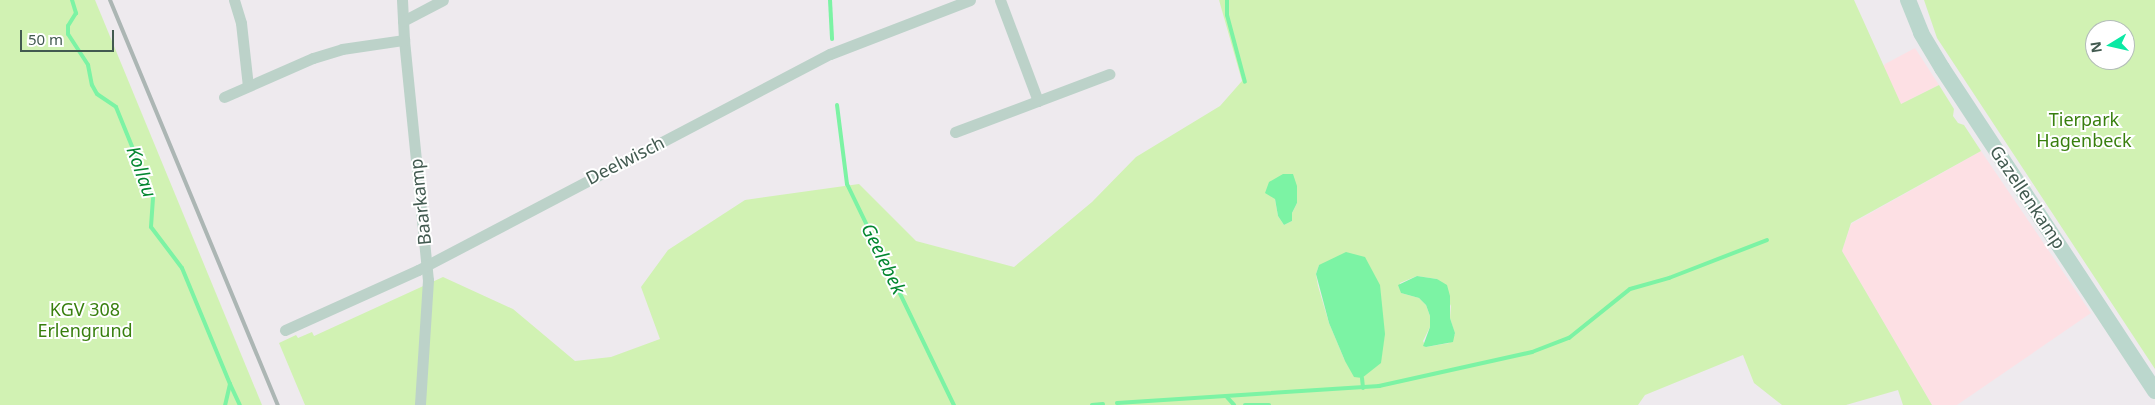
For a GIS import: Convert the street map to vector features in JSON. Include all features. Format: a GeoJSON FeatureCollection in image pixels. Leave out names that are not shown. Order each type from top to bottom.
{"type":"FeatureCollection","features":[{"type":"Feature","properties":{"kind":"street"},"geometry":{"type":"LineString","coordinates":[[234,0],[241,23],[248,86]]}},
{"type":"Feature","properties":{"kind":"street","name":"Baarkamp"},"geometry":{"type":"LineString","coordinates":[[402,0],[404,40],[427,265],[428,291],[420,405]]}},
{"type":"Feature","properties":{"kind":"street"},"geometry":{"type":"LineString","coordinates":[[403,20],[443,0]]}},
{"type":"Feature","properties":{"kind":"street","name":"Deelwisch"},"geometry":{"type":"LineString","coordinates":[[285,330],[427,265],[830,54],[970,0]]}},
{"type":"Feature","properties":{"kind":"street"},"geometry":{"type":"LineString","coordinates":[[1000,0],[1038,101]]}},
{"type":"Feature","properties":{"kind":"street","name":"Gazellenkamp"},"geometry":{"type":"LineString","coordinates":[[1908,0],[1921,32],[1942,68],[2155,391]]}},
{"type":"Feature","properties":{"kind":"street"},"geometry":{"type":"LineString","coordinates":[[224,97],[320,56],[342,49],[404,40]]}},
{"type":"Feature","properties":{"kind":"street"},"geometry":{"type":"LineString","coordinates":[[955,132],[1108,74]]}},
{"type":"Feature","properties":{"kind":"shaded area"},"geometry":{"type":"Polygon","coordinates":[[[1915,48],[1939,85],[1901,104],[1883,68],[1885,64],[1915,48]]]}},
{"type":"Feature","properties":{"kind":"shaded area"},"geometry":{"type":"Polygon","coordinates":[[[1981,151],[2091,313],[1957,405],[1932,405],[1842,251],[1851,224],[1981,151]]]}},
{"type":"Feature","properties":{"kind":"shaded area"},"geometry":{"type":"Polygon","coordinates":[[[1283,174],[1293,174],[1297,186],[1297,203],[1292,213],[1292,221],[1284,225],[1278,216],[1275,199],[1265,193],[1269,182],[1283,174]]]}},
{"type":"Feature","properties":{"kind":"shaded area"},"geometry":{"type":"Polygon","coordinates":[[[1346,252],[1365,257],[1380,285],[1385,334],[1381,363],[1362,378],[1354,377],[1345,361],[1329,323],[1316,274],[1319,265],[1346,252]]]}},
{"type":"Feature","properties":{"kind":"shaded area"},"geometry":{"type":"Polygon","coordinates":[[[1417,276],[1437,279],[1447,285],[1450,296],[1450,318],[1455,333],[1453,342],[1423,346],[1430,327],[1430,316],[1426,305],[1419,298],[1401,293],[1398,285],[1417,276]]]}},
{"type":"Feature","properties":{"kind":"green space","name":"KGV 308 Erlengrund"},"geometry":{"type":"Polygon","coordinates":[[[0,0],[95,0],[262,405],[0,405],[0,0]]]}},
{"type":"Feature","properties":{"kind":"green space"},"geometry":{"type":"Polygon","coordinates":[[[1219,0],[1854,0],[1901,104],[1939,85],[1954,109],[1953,116],[1958,123],[1964,125],[1981,151],[1851,223],[1842,251],[1932,405],[1903,405],[1898,390],[1846,405],[1782,405],[1754,383],[1743,355],[1645,395],[1638,405],[305,405],[279,343],[296,335],[298,338],[312,332],[314,336],[443,277],[513,309],[575,361],[611,357],[660,339],[641,287],[668,250],[745,200],[859,184],[916,241],[1014,267],[1092,202],[1136,157],[1220,106],[1242,81],[1219,0]],[[1275,199],[1278,216],[1284,225],[1292,221],[1292,213],[1297,203],[1275,199]],[[1319,265],[1316,274],[1329,323],[1345,361],[1319,265]],[[1417,276],[1400,283],[1401,293],[1419,298],[1426,305],[1430,316],[1430,327],[1423,341],[1426,347],[1449,343],[1455,334],[1450,318],[1451,306],[1437,279],[1417,276]]]}},
{"type":"Feature","properties":{"kind":"green space","name":"Tierpark Hagenbeck"},"geometry":{"type":"Polygon","coordinates":[[[1924,0],[2155,0],[2155,369],[1937,38],[1924,0]]]}},
{"type":"Feature","properties":{"kind":"waterway","name":"Kollau"},"geometry":{"type":"LineString","coordinates":[[72,0],[76,13],[68,26],[68,34],[88,65],[92,85],[97,94],[116,107],[153,198],[151,227],[182,268],[230,384],[225,405]]}},
{"type":"Feature","properties":{"kind":"waterway","name":"Geelebek"},"geometry":{"type":"LineString","coordinates":[[830,0],[832,39]]}},
{"type":"Feature","properties":{"kind":"waterway"},"geometry":{"type":"LineString","coordinates":[[1227,0],[1227,15],[1245,82]]}},
{"type":"Feature","properties":{"kind":"waterway","name":"Geelebek"},"geometry":{"type":"LineString","coordinates":[[837,105],[847,184],[954,405]]}},
{"type":"Feature","properties":{"kind":"waterway"},"geometry":{"type":"LineString","coordinates":[[1117,403],[1379,386],[1532,352],[1569,338],[1630,289],[1669,278],[1767,240]]}},
{"type":"Feature","properties":{"kind":"waterway"},"geometry":{"type":"LineString","coordinates":[[1362,378],[1363,388]]}},
{"type":"Feature","properties":{"kind":"waterway"},"geometry":{"type":"LineString","coordinates":[[230,384],[240,405]]}},
{"type":"Feature","properties":{"kind":"waterway"},"geometry":{"type":"LineString","coordinates":[[1226,396],[1234,405]]}},
{"type":"Feature","properties":{"kind":"waterway"},"geometry":{"type":"LineString","coordinates":[[1092,405],[1103,404]]}},
{"type":"Feature","properties":{"kind":"waterway"},"geometry":{"type":"LineString","coordinates":[[1245,405],[1269,405]]}},
{"type":"Feature","properties":{"kind":"railway"},"geometry":{"type":"LineString","coordinates":[[110,0],[278,405]]}}]}
